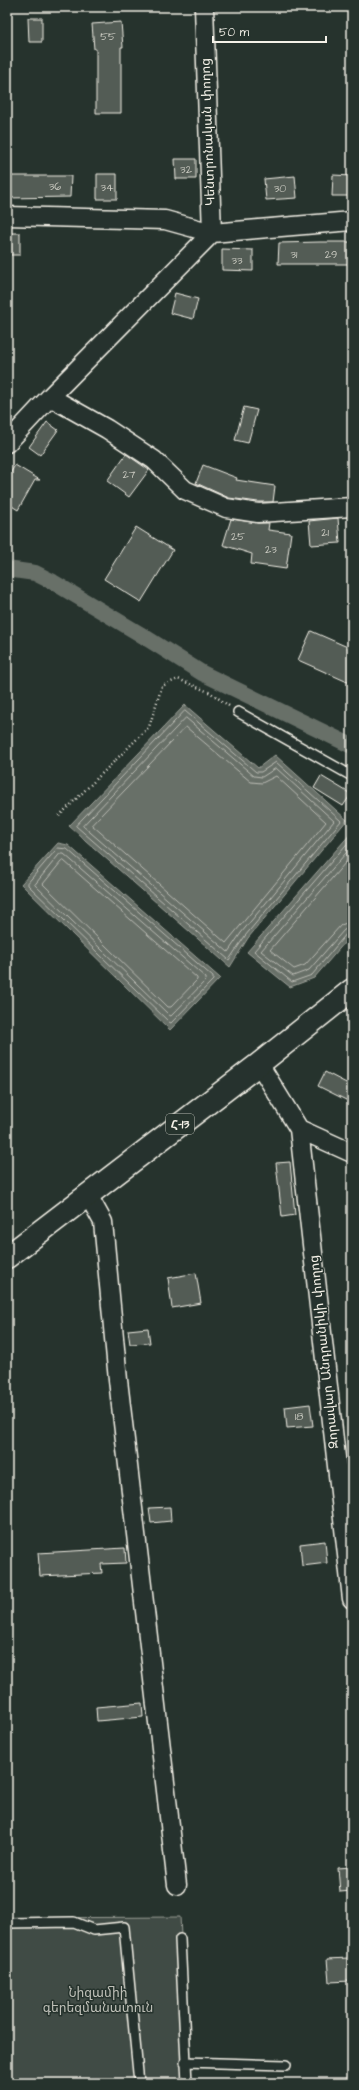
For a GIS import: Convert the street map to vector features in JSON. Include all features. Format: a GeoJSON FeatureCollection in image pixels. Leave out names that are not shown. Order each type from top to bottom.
{"type":"FeatureCollection","features":[{"type":"Feature","properties":{"kind":"main road","name":"Հ-13"},"geometry":{"type":"LineString","coordinates":[[7,1257],[347,998]]}},
{"type":"Feature","properties":{"kind":"street","name":"Կենտրոնական փողոց"},"geometry":{"type":"LineString","coordinates":[[204,7],[212,233]]}},
{"type":"Feature","properties":{"kind":"street"},"geometry":{"type":"LineString","coordinates":[[7,216],[165,220],[212,233],[352,221]]}},
{"type":"Feature","properties":{"kind":"street"},"geometry":{"type":"LineString","coordinates":[[7,444],[50,397],[212,233]]}},
{"type":"Feature","properties":{"kind":"street"},"geometry":{"type":"LineString","coordinates":[[50,397],[106,429],[154,460],[185,490],[226,508],[258,513],[352,508]]}},
{"type":"Feature","properties":{"kind":"street"},"geometry":{"type":"LineString","coordinates":[[259,1064],[299,1129],[352,1153]]}},
{"type":"Feature","properties":{"kind":"street","name":"Զորավար Անդրանիկի փողոց"},"geometry":{"type":"LineString","coordinates":[[299,1129],[352,1599]]}},
{"type":"Feature","properties":{"kind":"street"},"geometry":{"type":"LineString","coordinates":[[88,1195],[103,1222],[118,1380],[176,1885]]}},
{"type":"Feature","properties":{"kind":"lane"},"geometry":{"type":"LineString","coordinates":[[238,712],[352,776]]}},
{"type":"Feature","properties":{"kind":"lane"},"geometry":{"type":"LineString","coordinates":[[7,1923],[74,1922],[94,1930],[124,1927],[139,2083]]}},
{"type":"Feature","properties":{"kind":"lane"},"geometry":{"type":"LineString","coordinates":[[180,1939],[187,2083]]}},
{"type":"Feature","properties":{"kind":"lane"},"geometry":{"type":"LineString","coordinates":[[185,2062],[286,2064]]}},
{"type":"Feature","properties":{"kind":"path"},"geometry":{"type":"LineString","coordinates":[[59,816],[150,727],[162,686],[178,679],[211,693],[238,712]]}},
{"type":"Feature","properties":{"kind":"green space","name":"Նիզամիի գերեզմանատուն"},"geometry":{"type":"Polygon","coordinates":[[[180,1917],[189,2083],[7,2083],[7,1918],[180,1917]]]}},
{"type":"Feature","properties":{"kind":"water"},"geometry":{"type":"Polygon","coordinates":[[[185,705],[258,768],[275,755],[347,820],[248,938],[230,967],[69,826],[185,705]]]}},
{"type":"Feature","properties":{"kind":"water"},"geometry":{"type":"Polygon","coordinates":[[[352,832],[352,934],[314,978],[290,987],[247,952],[352,832]]]}},
{"type":"Feature","properties":{"kind":"water"},"geometry":{"type":"Polygon","coordinates":[[[58,843],[68,845],[220,978],[170,1030],[21,884],[58,843]]]}},
{"type":"Feature","properties":{"kind":"building"},"geometry":{"type":"Polygon","coordinates":[[[28,18],[42,18],[42,42],[29,42],[28,18]]]}},
{"type":"Feature","properties":{"kind":"building"},"geometry":{"type":"Polygon","coordinates":[[[121,22],[123,47],[121,47],[121,113],[96,113],[96,49],[94,49],[92,24],[121,22]]]}},
{"type":"Feature","properties":{"kind":"building"},"geometry":{"type":"Polygon","coordinates":[[[175,159],[196,159],[196,179],[176,179],[175,159]]]}},
{"type":"Feature","properties":{"kind":"building"},"geometry":{"type":"Polygon","coordinates":[[[97,174],[117,174],[117,199],[97,199],[97,174]]]}},
{"type":"Feature","properties":{"kind":"building"},"geometry":{"type":"Polygon","coordinates":[[[333,175],[352,176],[352,196],[332,196],[333,175]]]}},
{"type":"Feature","properties":{"kind":"building"},"geometry":{"type":"Polygon","coordinates":[[[7,176],[71,176],[70,197],[7,198],[7,176]]]}},
{"type":"Feature","properties":{"kind":"building"},"geometry":{"type":"Polygon","coordinates":[[[295,176],[297,198],[266,200],[264,179],[295,176]]]}},
{"type":"Feature","properties":{"kind":"building"},"geometry":{"type":"Polygon","coordinates":[[[7,233],[20,233],[20,255],[7,255],[7,233]]]}},
{"type":"Feature","properties":{"kind":"building"},"geometry":{"type":"Polygon","coordinates":[[[352,242],[352,264],[278,264],[279,243],[352,242]]]}},
{"type":"Feature","properties":{"kind":"building"},"geometry":{"type":"Polygon","coordinates":[[[222,249],[253,250],[253,271],[222,270],[222,249]]]}},
{"type":"Feature","properties":{"kind":"building"},"geometry":{"type":"Polygon","coordinates":[[[175,293],[198,299],[193,319],[170,313],[175,293]]]}},
{"type":"Feature","properties":{"kind":"building"},"geometry":{"type":"Polygon","coordinates":[[[244,407],[257,410],[248,443],[235,440],[244,407]]]}},
{"type":"Feature","properties":{"kind":"building"},"geometry":{"type":"Polygon","coordinates":[[[47,422],[58,430],[40,455],[29,447],[47,422]]]}},
{"type":"Feature","properties":{"kind":"building"},"geometry":{"type":"Polygon","coordinates":[[[126,454],[149,470],[129,497],[107,481],[126,454]]]}},
{"type":"Feature","properties":{"kind":"building"},"geometry":{"type":"Polygon","coordinates":[[[15,465],[40,480],[35,480],[18,510],[7,503],[7,479],[15,465]]]}},
{"type":"Feature","properties":{"kind":"building"},"geometry":{"type":"Polygon","coordinates":[[[203,465],[237,478],[236,480],[275,486],[273,502],[258,502],[229,498],[196,483],[203,465]]]}},
{"type":"Feature","properties":{"kind":"building"},"geometry":{"type":"Polygon","coordinates":[[[338,518],[340,543],[311,545],[309,521],[338,518]]]}},
{"type":"Feature","properties":{"kind":"building"},"geometry":{"type":"Polygon","coordinates":[[[231,519],[257,523],[269,523],[268,530],[291,533],[286,569],[251,564],[252,554],[223,545],[231,519]]]}},
{"type":"Feature","properties":{"kind":"building"},"geometry":{"type":"Polygon","coordinates":[[[136,527],[173,550],[141,602],[104,579],[136,527]]]}},
{"type":"Feature","properties":{"kind":"building"},"geometry":{"type":"Polygon","coordinates":[[[311,631],[352,649],[352,684],[298,660],[311,631]]]}},
{"type":"Feature","properties":{"kind":"building"},"geometry":{"type":"Polygon","coordinates":[[[321,776],[351,794],[343,806],[314,788],[321,776]]]}},
{"type":"Feature","properties":{"kind":"building"},"geometry":{"type":"Polygon","coordinates":[[[325,1072],[352,1086],[352,1103],[318,1086],[325,1072]]]}},
{"type":"Feature","properties":{"kind":"building"},"geometry":{"type":"Polygon","coordinates":[[[290,1162],[295,1215],[282,1217],[276,1163],[290,1162]]]}},
{"type":"Feature","properties":{"kind":"building"},"geometry":{"type":"Polygon","coordinates":[[[196,1273],[201,1303],[172,1308],[168,1278],[196,1273]]]}},
{"type":"Feature","properties":{"kind":"building"},"geometry":{"type":"Polygon","coordinates":[[[148,1328],[150,1343],[130,1344],[128,1330],[148,1328]]]}},
{"type":"Feature","properties":{"kind":"building"},"geometry":{"type":"Polygon","coordinates":[[[310,1404],[313,1426],[287,1428],[285,1407],[310,1404]]]}},
{"type":"Feature","properties":{"kind":"building"},"geometry":{"type":"Polygon","coordinates":[[[170,1507],[171,1521],[151,1523],[149,1508],[170,1507]]]}},
{"type":"Feature","properties":{"kind":"building"},"geometry":{"type":"Polygon","coordinates":[[[325,1541],[327,1563],[302,1566],[300,1544],[325,1541]]]}},
{"type":"Feature","properties":{"kind":"building"},"geometry":{"type":"Polygon","coordinates":[[[125,1548],[126,1563],[101,1564],[102,1573],[40,1576],[38,1553],[125,1548]]]}},
{"type":"Feature","properties":{"kind":"building"},"geometry":{"type":"Polygon","coordinates":[[[142,1703],[143,1717],[97,1721],[96,1707],[142,1703]]]}},
{"type":"Feature","properties":{"kind":"building"},"geometry":{"type":"Polygon","coordinates":[[[352,1867],[352,1891],[340,1892],[338,1868],[352,1867]]]}},
{"type":"Feature","properties":{"kind":"building"},"geometry":{"type":"Polygon","coordinates":[[[349,1958],[351,1981],[329,1982],[327,1959],[349,1958]]]}},
{"type":"Feature","properties":{"kind":"waterway"},"geometry":{"type":"LineString","coordinates":[[7,569],[35,573],[53,582],[202,673],[352,746]]}}]}
